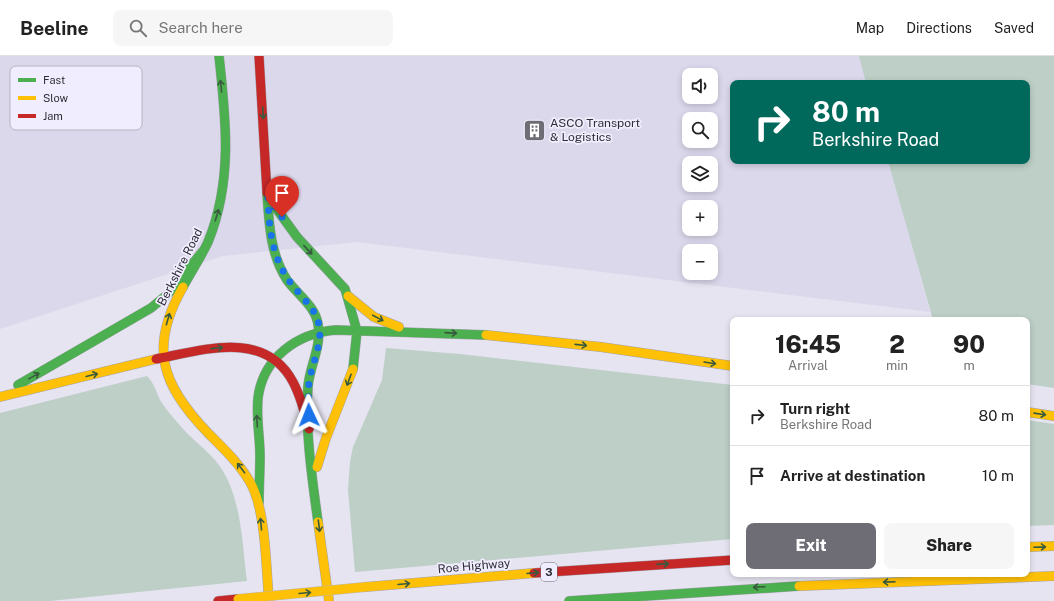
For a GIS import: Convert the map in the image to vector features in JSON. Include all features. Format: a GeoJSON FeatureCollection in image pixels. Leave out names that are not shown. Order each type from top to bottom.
{"type":"FeatureCollection","features":[{"type":"Feature","properties":{"kind":"main road","name":"Berkshire Road"},"geometry":{"type":"LineString","coordinates":[[219,56],[225,123],[225,169],[218,212],[203,251],[173,305],[163,342],[163,358],[175,394],[185,410],[238,463],[255,490],[259,502],[269,601]]}},
{"type":"Feature","properties":{"kind":"main road"},"geometry":{"type":"LineString","coordinates":[[258,56],[270,233],[275,254],[288,280],[315,314],[320,332],[316,358],[308,386],[309,429],[314,487],[329,601]]}},
{"type":"Feature","properties":{"kind":"main road"},"geometry":{"type":"LineString","coordinates":[[268,197],[297,237],[335,276],[345,289],[357,331],[354,367],[326,438],[317,468],[314,487]]}},
{"type":"Feature","properties":{"kind":"main road"},"geometry":{"type":"LineString","coordinates":[[0,396],[151,308],[168,294],[203,251]]}},
{"type":"Feature","properties":{"kind":"main road"},"geometry":{"type":"LineString","coordinates":[[348,296],[374,317],[393,326],[412,330]]}},
{"type":"Feature","properties":{"kind":"main road"},"geometry":{"type":"LineString","coordinates":[[259,502],[260,456],[257,401],[261,384],[274,360],[289,344],[311,334],[320,332],[412,330],[506,336],[730,366]]}},
{"type":"Feature","properties":{"kind":"main road"},"geometry":{"type":"LineString","coordinates":[[0,396],[163,358],[227,347],[250,349],[274,360],[295,383],[309,429]]}},
{"type":"Feature","properties":{"kind":"main road"},"geometry":{"type":"LineString","coordinates":[[1030,412],[1054,416]]}},
{"type":"Feature","properties":{"kind":"main road"},"geometry":{"type":"LineString","coordinates":[[1030,547],[1054,546]]}},
{"type":"Feature","properties":{"kind":"main road","name":"Roe Highway"},"geometry":{"type":"LineString","coordinates":[[218,601],[365,587],[609,567],[730,560]]}},
{"type":"Feature","properties":{"kind":"main road"},"geometry":{"type":"LineString","coordinates":[[1030,577],[1054,576]]}},
{"type":"Feature","properties":{"kind":"main road"},"geometry":{"type":"LineString","coordinates":[[569,601],[726,589],[1026,577]]}},
{"type":"Feature","properties":{"kind":"shaded area"},"geometry":{"type":"Polygon","coordinates":[[[0,56],[860,56],[866,80],[730,80],[730,164],[890,164],[930,312],[357,242],[223,256],[0,329],[0,56]]]}},
{"type":"Feature","properties":{"kind":"shaded area"},"geometry":{"type":"Polygon","coordinates":[[[859,56],[1054,56],[1054,388],[1030,384],[1030,317],[932,317],[889,164],[1030,164],[1030,80],[865,80],[859,56]]]}},
{"type":"Feature","properties":{"kind":"shaded area"},"geometry":{"type":"Polygon","coordinates":[[[386,348],[460,354],[730,385],[730,539],[355,572],[348,490],[350,462],[353,447],[382,380],[386,348]]]}},
{"type":"Feature","properties":{"kind":"shaded area"},"geometry":{"type":"Polygon","coordinates":[[[147,376],[153,384],[166,409],[182,428],[216,462],[228,481],[237,508],[240,523],[247,581],[50,601],[0,601],[0,413],[147,376]]]}},
{"type":"Feature","properties":{"kind":"shaded area"},"geometry":{"type":"Polygon","coordinates":[[[1030,420],[1054,424],[1054,525],[1030,526],[1030,420]]]}},
{"type":"Feature","properties":{"kind":"traffic: fast"},"geometry":{"type":"LineString","coordinates":[[183,287],[208,242],[216,219],[221,196],[226,150],[224,103],[219,56]]}},
{"type":"Feature","properties":{"kind":"traffic: fast"},"geometry":{"type":"LineString","coordinates":[[267,193],[271,238],[277,260],[287,280],[310,306],[318,324],[319,332],[317,348],[309,378],[307,403],[313,489],[318,522]]}},
{"type":"Feature","properties":{"kind":"traffic: fast"},"geometry":{"type":"LineString","coordinates":[[268,197],[297,237],[345,289],[357,331],[353,369]]}},
{"type":"Feature","properties":{"kind":"traffic: fast"},"geometry":{"type":"LineString","coordinates":[[18,385],[151,308],[168,294],[203,251]]}},
{"type":"Feature","properties":{"kind":"traffic: fast"},"geometry":{"type":"LineString","coordinates":[[259,502],[260,456],[257,413],[258,398],[261,384],[267,371],[284,350],[308,336],[336,330],[486,335]]}},
{"type":"Feature","properties":{"kind":"traffic: fast"},"geometry":{"type":"LineString","coordinates":[[569,601],[799,586]]}},
{"type":"Feature","properties":{"kind":"traffic: slow"},"geometry":{"type":"LineString","coordinates":[[183,287],[172,309],[166,329],[163,347],[165,365],[171,382],[180,399],[192,415],[241,468],[250,482],[259,507],[262,523],[269,601]]}},
{"type":"Feature","properties":{"kind":"traffic: slow"},"geometry":{"type":"LineString","coordinates":[[348,296],[374,317],[399,327]]}},
{"type":"Feature","properties":{"kind":"traffic: slow"},"geometry":{"type":"LineString","coordinates":[[486,335],[601,347],[730,366]]}},
{"type":"Feature","properties":{"kind":"traffic: slow"},"geometry":{"type":"LineString","coordinates":[[0,397],[156,359]]}},
{"type":"Feature","properties":{"kind":"traffic: slow"},"geometry":{"type":"LineString","coordinates":[[317,467],[326,438],[353,369]]}},
{"type":"Feature","properties":{"kind":"traffic: slow"},"geometry":{"type":"LineString","coordinates":[[1030,412],[1054,416]]}},
{"type":"Feature","properties":{"kind":"traffic: slow"},"geometry":{"type":"LineString","coordinates":[[318,522],[329,601]]}},
{"type":"Feature","properties":{"kind":"traffic: slow"},"geometry":{"type":"LineString","coordinates":[[1030,547],[1054,546]]}},
{"type":"Feature","properties":{"kind":"traffic: slow"},"geometry":{"type":"LineString","coordinates":[[365,587],[534,573]]}},
{"type":"Feature","properties":{"kind":"traffic: slow"},"geometry":{"type":"LineString","coordinates":[[1030,577],[1054,576]]}},
{"type":"Feature","properties":{"kind":"traffic: slow"},"geometry":{"type":"LineString","coordinates":[[799,586],[1028,577]]}},
{"type":"Feature","properties":{"kind":"traffic: slow"},"geometry":{"type":"LineString","coordinates":[[238,599],[365,587]]}},
{"type":"Feature","properties":{"kind":"traffic: jam"},"geometry":{"type":"LineString","coordinates":[[259,56],[267,193]]}},
{"type":"Feature","properties":{"kind":"traffic: jam"},"geometry":{"type":"LineString","coordinates":[[156,359],[193,351],[232,347],[250,349],[266,355],[281,365],[293,382],[301,399],[309,429]]}},
{"type":"Feature","properties":{"kind":"traffic: jam"},"geometry":{"type":"LineString","coordinates":[[534,573],[730,560]]}},
{"type":"Feature","properties":{"kind":"traffic: jam"},"geometry":{"type":"LineString","coordinates":[[218,601],[238,599]]}},
{"type":"Feature","properties":{"kind":"place","name":"ASCO Transport & Logistics"},"geometry":{"type":"Point","coordinates":[535,130]}},
{"type":"Feature","properties":{"kind":"route"},"geometry":{"type":"LineString","coordinates":[[282,217],[268,197],[270,233],[275,254],[288,280],[315,314],[320,332],[320,340],[316,358],[308,386],[309,415]]}}]}
